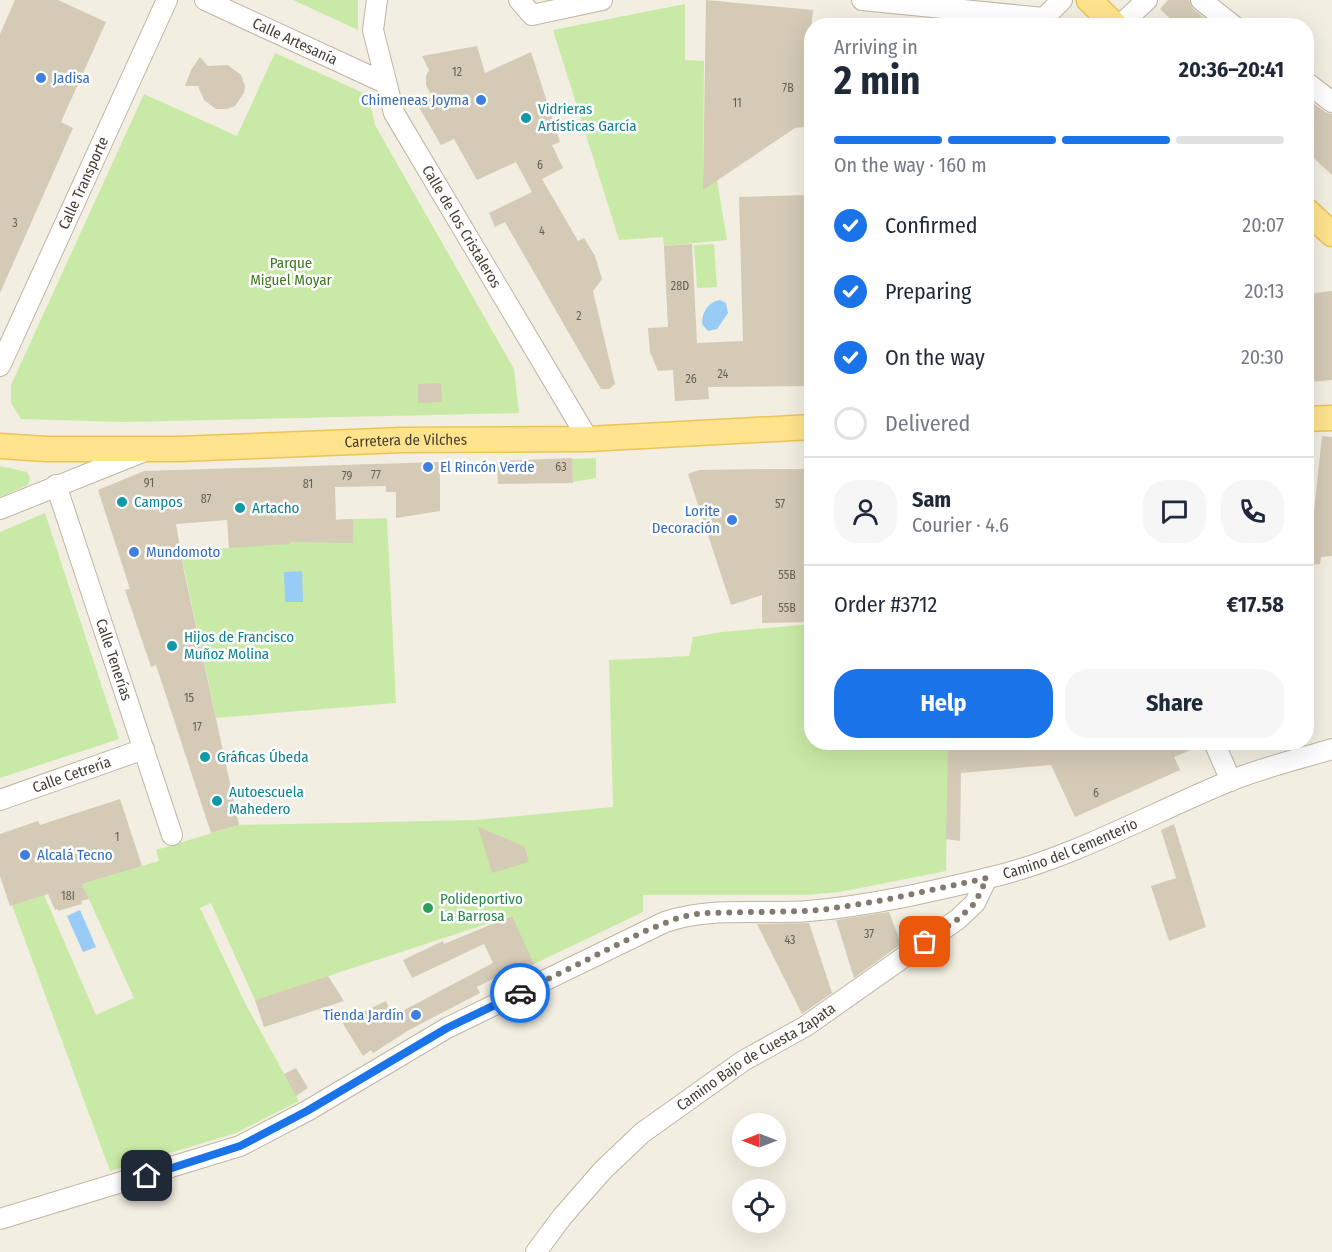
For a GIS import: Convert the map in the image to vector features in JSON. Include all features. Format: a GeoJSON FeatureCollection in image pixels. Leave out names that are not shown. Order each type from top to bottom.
{"type":"FeatureCollection","features":[{"type":"Feature","properties":{"kind":"main road"},"geometry":{"type":"LineString","coordinates":[[1089,0],[1108,18]]}},
{"type":"Feature","properties":{"kind":"main road"},"geometry":{"type":"LineString","coordinates":[[1314,217],[1332,234]]}},
{"type":"Feature","properties":{"kind":"main road"},"geometry":{"type":"LineString","coordinates":[[1314,419],[1332,418]]}},
{"type":"Feature","properties":{"kind":"main road","name":"Carretera de Vilches"},"geometry":{"type":"LineString","coordinates":[[0,446],[46,449],[150,449],[402,440],[588,439],[804,427]]}},
{"type":"Feature","properties":{"kind":"street","name":"Calle Transporte"},"geometry":{"type":"LineString","coordinates":[[0,366],[167,0]]}},
{"type":"Feature","properties":{"kind":"street","name":"Calle Artesanía"},"geometry":{"type":"LineString","coordinates":[[205,0],[385,83]]}},
{"type":"Feature","properties":{"kind":"street","name":"Calle de los Cristaleros"},"geometry":{"type":"LineString","coordinates":[[377,0],[373,30],[394,113],[588,439]]}},
{"type":"Feature","properties":{"kind":"street"},"geometry":{"type":"LineString","coordinates":[[519,0],[532,15],[602,0]]}},
{"type":"Feature","properties":{"kind":"street"},"geometry":{"type":"LineString","coordinates":[[862,0],[1044,18],[1062,0]]}},
{"type":"Feature","properties":{"kind":"street"},"geometry":{"type":"LineString","coordinates":[[1126,18],[1147,0]]}},
{"type":"Feature","properties":{"kind":"street"},"geometry":{"type":"LineString","coordinates":[[1201,0],[1224,18]]}},
{"type":"Feature","properties":{"kind":"street"},"geometry":{"type":"LineString","coordinates":[[1314,88],[1332,102]]}},
{"type":"Feature","properties":{"kind":"street"},"geometry":{"type":"LineString","coordinates":[[0,509],[150,449]]}},
{"type":"Feature","properties":{"kind":"street","name":"Calle Tenerías"},"geometry":{"type":"LineString","coordinates":[[56,486],[172,835]]}},
{"type":"Feature","properties":{"kind":"street","name":"Calle Cetrería"},"geometry":{"type":"LineString","coordinates":[[0,800],[144,749]]}},
{"type":"Feature","properties":{"kind":"street","name":"Camino del Cementerio"},"geometry":{"type":"LineString","coordinates":[[0,1219],[240,1146],[307,1111],[447,1028],[645,931],[680,917],[703,913],[828,909],[885,900],[1019,870],[1103,839],[1231,781],[1332,749]]}},
{"type":"Feature","properties":{"kind":"street"},"geometry":{"type":"LineString","coordinates":[[1217,750],[1231,781]]}},
{"type":"Feature","properties":{"kind":"street","name":"Camino Bajo de Cuesta Zapata"},"geometry":{"type":"LineString","coordinates":[[536,1252],[562,1217],[603,1170],[642,1132],[743,1061],[806,1026],[958,919],[975,903],[987,878]]}},
{"type":"Feature","properties":{"kind":"green space"},"geometry":{"type":"Polygon","coordinates":[[[293,0],[358,0],[358,30],[293,0]]]}},
{"type":"Feature","properties":{"kind":"green space"},"geometry":{"type":"Polygon","coordinates":[[[685,4],[685,60],[704,61],[703,190],[717,180],[727,240],[664,246],[663,237],[619,240],[553,30],[685,4]]]}},
{"type":"Feature","properties":{"kind":"green space","name":"Parque Miguel Moyar"},"geometry":{"type":"Polygon","coordinates":[[[275,53],[368,95],[375,125],[514,369],[519,413],[123,422],[21,419],[11,403],[11,385],[144,94],[237,136],[275,53]]]}},
{"type":"Feature","properties":{"kind":"green space"},"geometry":{"type":"Polygon","coordinates":[[[714,244],[717,287],[697,288],[694,245],[714,244]]]}},
{"type":"Feature","properties":{"kind":"green space"},"geometry":{"type":"Polygon","coordinates":[[[596,458],[596,478],[573,482],[572,459],[596,458]]]}},
{"type":"Feature","properties":{"kind":"green space"},"geometry":{"type":"Polygon","coordinates":[[[0,466],[27,472],[30,478],[28,485],[0,497],[0,466]]]}},
{"type":"Feature","properties":{"kind":"green space"},"geometry":{"type":"Polygon","coordinates":[[[45,513],[119,739],[0,778],[0,532],[45,513]]]}},
{"type":"Feature","properties":{"kind":"green space"},"geometry":{"type":"Polygon","coordinates":[[[387,518],[396,703],[216,718],[180,550],[229,548],[289,521],[387,518]]]}},
{"type":"Feature","properties":{"kind":"green space"},"geometry":{"type":"Polygon","coordinates":[[[804,625],[804,750],[948,750],[946,871],[840,892],[806,895],[643,895],[643,912],[534,964],[511,916],[255,1000],[211,903],[200,908],[244,1001],[299,1101],[236,1133],[110,1171],[12,905],[44,895],[96,1015],[134,998],[82,884],[159,861],[156,850],[239,825],[475,820],[613,807],[609,660],[689,656],[693,637],[804,625]]]}},
{"type":"Feature","properties":{"kind":"water"},"geometry":{"type":"Polygon","coordinates":[[[720,300],[726,303],[728,313],[717,329],[708,331],[702,324],[703,315],[709,305],[720,300]]]}},
{"type":"Feature","properties":{"kind":"water"},"geometry":{"type":"Polygon","coordinates":[[[302,571],[303,602],[285,602],[284,572],[302,571]]]}},
{"type":"Feature","properties":{"kind":"water"},"geometry":{"type":"Polygon","coordinates":[[[80,910],[96,947],[83,952],[67,916],[80,910]]]}},
{"type":"Feature","properties":{"kind":"building","name":"Jadisa"},"geometry":{"type":"Polygon","coordinates":[[[15,0],[58,0],[106,22],[61,122],[73,128],[0,293],[0,34],[15,0]]]}},
{"type":"Feature","properties":{"kind":"building"},"geometry":{"type":"Polygon","coordinates":[[[706,0],[813,10],[812,18],[804,18],[804,127],[795,128],[703,190],[706,0]]]}},
{"type":"Feature","properties":{"kind":"building"},"geometry":{"type":"Polygon","coordinates":[[[1168,0],[1189,0],[1193,9],[1204,18],[1170,18],[1160,9],[1168,0]]]}},
{"type":"Feature","properties":{"kind":"building"},"geometry":{"type":"Polygon","coordinates":[[[477,46],[485,73],[531,52],[560,142],[552,145],[563,168],[542,179],[578,241],[584,238],[595,256],[602,279],[593,291],[615,384],[609,389],[601,389],[505,222],[495,227],[489,213],[532,192],[516,162],[477,180],[454,139],[441,145],[417,104],[432,97],[426,85],[429,70],[422,56],[477,46]]]}},
{"type":"Feature","properties":{"kind":"building"},"geometry":{"type":"Polygon","coordinates":[[[200,57],[208,66],[228,65],[241,75],[245,86],[244,93],[235,106],[216,109],[204,100],[198,86],[185,86],[191,70],[200,57]]]}},
{"type":"Feature","properties":{"kind":"building"},"geometry":{"type":"Polygon","coordinates":[[[1314,104],[1332,114],[1332,175],[1314,158],[1314,104]]]}},
{"type":"Feature","properties":{"kind":"building"},"geometry":{"type":"Polygon","coordinates":[[[804,195],[804,386],[708,387],[709,399],[675,401],[673,370],[658,371],[650,352],[648,328],[668,327],[664,246],[692,244],[697,343],[743,341],[739,197],[804,195]]]}},
{"type":"Feature","properties":{"kind":"building"},"geometry":{"type":"Polygon","coordinates":[[[1332,291],[1332,380],[1314,382],[1314,293],[1332,291]]]}},
{"type":"Feature","properties":{"kind":"building"},"geometry":{"type":"Polygon","coordinates":[[[441,383],[442,402],[418,403],[418,384],[441,383]]]}},
{"type":"Feature","properties":{"kind":"building"},"geometry":{"type":"Polygon","coordinates":[[[1322,436],[1332,437],[1332,556],[1321,557],[1320,564],[1314,564],[1314,512],[1322,436]]]}},
{"type":"Feature","properties":{"kind":"building"},"geometry":{"type":"Polygon","coordinates":[[[572,458],[573,483],[498,484],[497,461],[572,458]]]}},
{"type":"Feature","properties":{"kind":"building"},"geometry":{"type":"Polygon","coordinates":[[[440,462],[440,511],[396,518],[396,492],[386,492],[386,486],[335,487],[336,520],[353,519],[353,543],[290,542],[290,544],[229,548],[227,520],[176,524],[239,825],[211,833],[156,665],[151,667],[125,590],[130,589],[98,490],[144,471],[440,462]]]}},
{"type":"Feature","properties":{"kind":"building"},"geometry":{"type":"Polygon","coordinates":[[[804,469],[804,622],[762,623],[762,595],[731,605],[688,474],[699,470],[804,469]]]}},
{"type":"Feature","properties":{"kind":"building"},"geometry":{"type":"Polygon","coordinates":[[[948,750],[1191,750],[1174,757],[1180,770],[1075,817],[1051,765],[961,773],[960,841],[946,839],[948,750]]]}},
{"type":"Feature","properties":{"kind":"building"},"geometry":{"type":"Polygon","coordinates":[[[120,799],[142,866],[82,884],[89,899],[81,901],[82,904],[58,911],[58,909],[55,910],[48,894],[10,906],[0,876],[0,834],[38,821],[40,825],[120,799]]]}},
{"type":"Feature","properties":{"kind":"building"},"geometry":{"type":"Polygon","coordinates":[[[1174,824],[1206,927],[1169,941],[1151,886],[1176,878],[1161,830],[1174,824]]]}},
{"type":"Feature","properties":{"kind":"building"},"geometry":{"type":"Polygon","coordinates":[[[478,827],[524,846],[529,862],[492,873],[478,827]]]}},
{"type":"Feature","properties":{"kind":"building"},"geometry":{"type":"Polygon","coordinates":[[[889,912],[901,944],[854,978],[836,920],[889,912]]]}},
{"type":"Feature","properties":{"kind":"building"},"geometry":{"type":"Polygon","coordinates":[[[512,916],[534,964],[520,971],[518,966],[477,987],[480,993],[409,1030],[373,1053],[371,1050],[363,1056],[342,1022],[386,1001],[393,1016],[493,963],[484,944],[412,978],[403,960],[443,941],[444,944],[512,916]]]}},
{"type":"Feature","properties":{"kind":"building"},"geometry":{"type":"Polygon","coordinates":[[[809,923],[832,993],[802,1014],[757,924],[809,923]]]}},
{"type":"Feature","properties":{"kind":"building"},"geometry":{"type":"Polygon","coordinates":[[[328,976],[344,1001],[264,1027],[255,1000],[328,976]]]}},
{"type":"Feature","properties":{"kind":"building"},"geometry":{"type":"Polygon","coordinates":[[[296,1068],[308,1088],[296,1096],[284,1074],[296,1068]]]}},
{"type":"Feature","properties":{"kind":"way so far"},"geometry":{"type":"LineString","coordinates":[[520,993],[645,931],[680,917],[703,913],[828,909],[885,900],[987,878],[975,903],[958,919],[925,942]]}},
{"type":"Feature","properties":{"kind":"place","name":"Jadisa"},"geometry":{"type":"Point","coordinates":[41,78]}},
{"type":"Feature","properties":{"kind":"place","name":"Chimeneas Joyma"},"geometry":{"type":"Point","coordinates":[481,100]}},
{"type":"Feature","properties":{"kind":"place","name":"Vidrieras Artísticas García"},"geometry":{"type":"Point","coordinates":[526,118]}},
{"type":"Feature","properties":{"kind":"place","name":"El Rincón Verde"},"geometry":{"type":"Point","coordinates":[428,467]}},
{"type":"Feature","properties":{"kind":"place","name":"Campos"},"geometry":{"type":"Point","coordinates":[122,502]}},
{"type":"Feature","properties":{"kind":"place","name":"Artacho"},"geometry":{"type":"Point","coordinates":[240,508]}},
{"type":"Feature","properties":{"kind":"place","name":"Lorite Decoración"},"geometry":{"type":"Point","coordinates":[732,520]}},
{"type":"Feature","properties":{"kind":"place","name":"Mundomoto"},"geometry":{"type":"Point","coordinates":[134,552]}},
{"type":"Feature","properties":{"kind":"place","name":"Hijos de Francisco Muñoz Molina"},"geometry":{"type":"Point","coordinates":[172,646]}},
{"type":"Feature","properties":{"kind":"place","name":"Gráficas Úbeda"},"geometry":{"type":"Point","coordinates":[205,757]}},
{"type":"Feature","properties":{"kind":"place","name":"Autoescuela Mahedero"},"geometry":{"type":"Point","coordinates":[217,801]}},
{"type":"Feature","properties":{"kind":"place","name":"Alcalá Tecno"},"geometry":{"type":"Point","coordinates":[25,855]}},
{"type":"Feature","properties":{"kind":"place","name":"Polideportivo La Barrosa"},"geometry":{"type":"Point","coordinates":[428,908]}},
{"type":"Feature","properties":{"kind":"place","name":"Tienda Jardín"},"geometry":{"type":"Point","coordinates":[416,1015]}},
{"type":"Feature","properties":{"kind":"route"},"geometry":{"type":"LineString","coordinates":[[147,1176],[240,1146],[307,1111],[447,1028],[520,993]]}}]}
